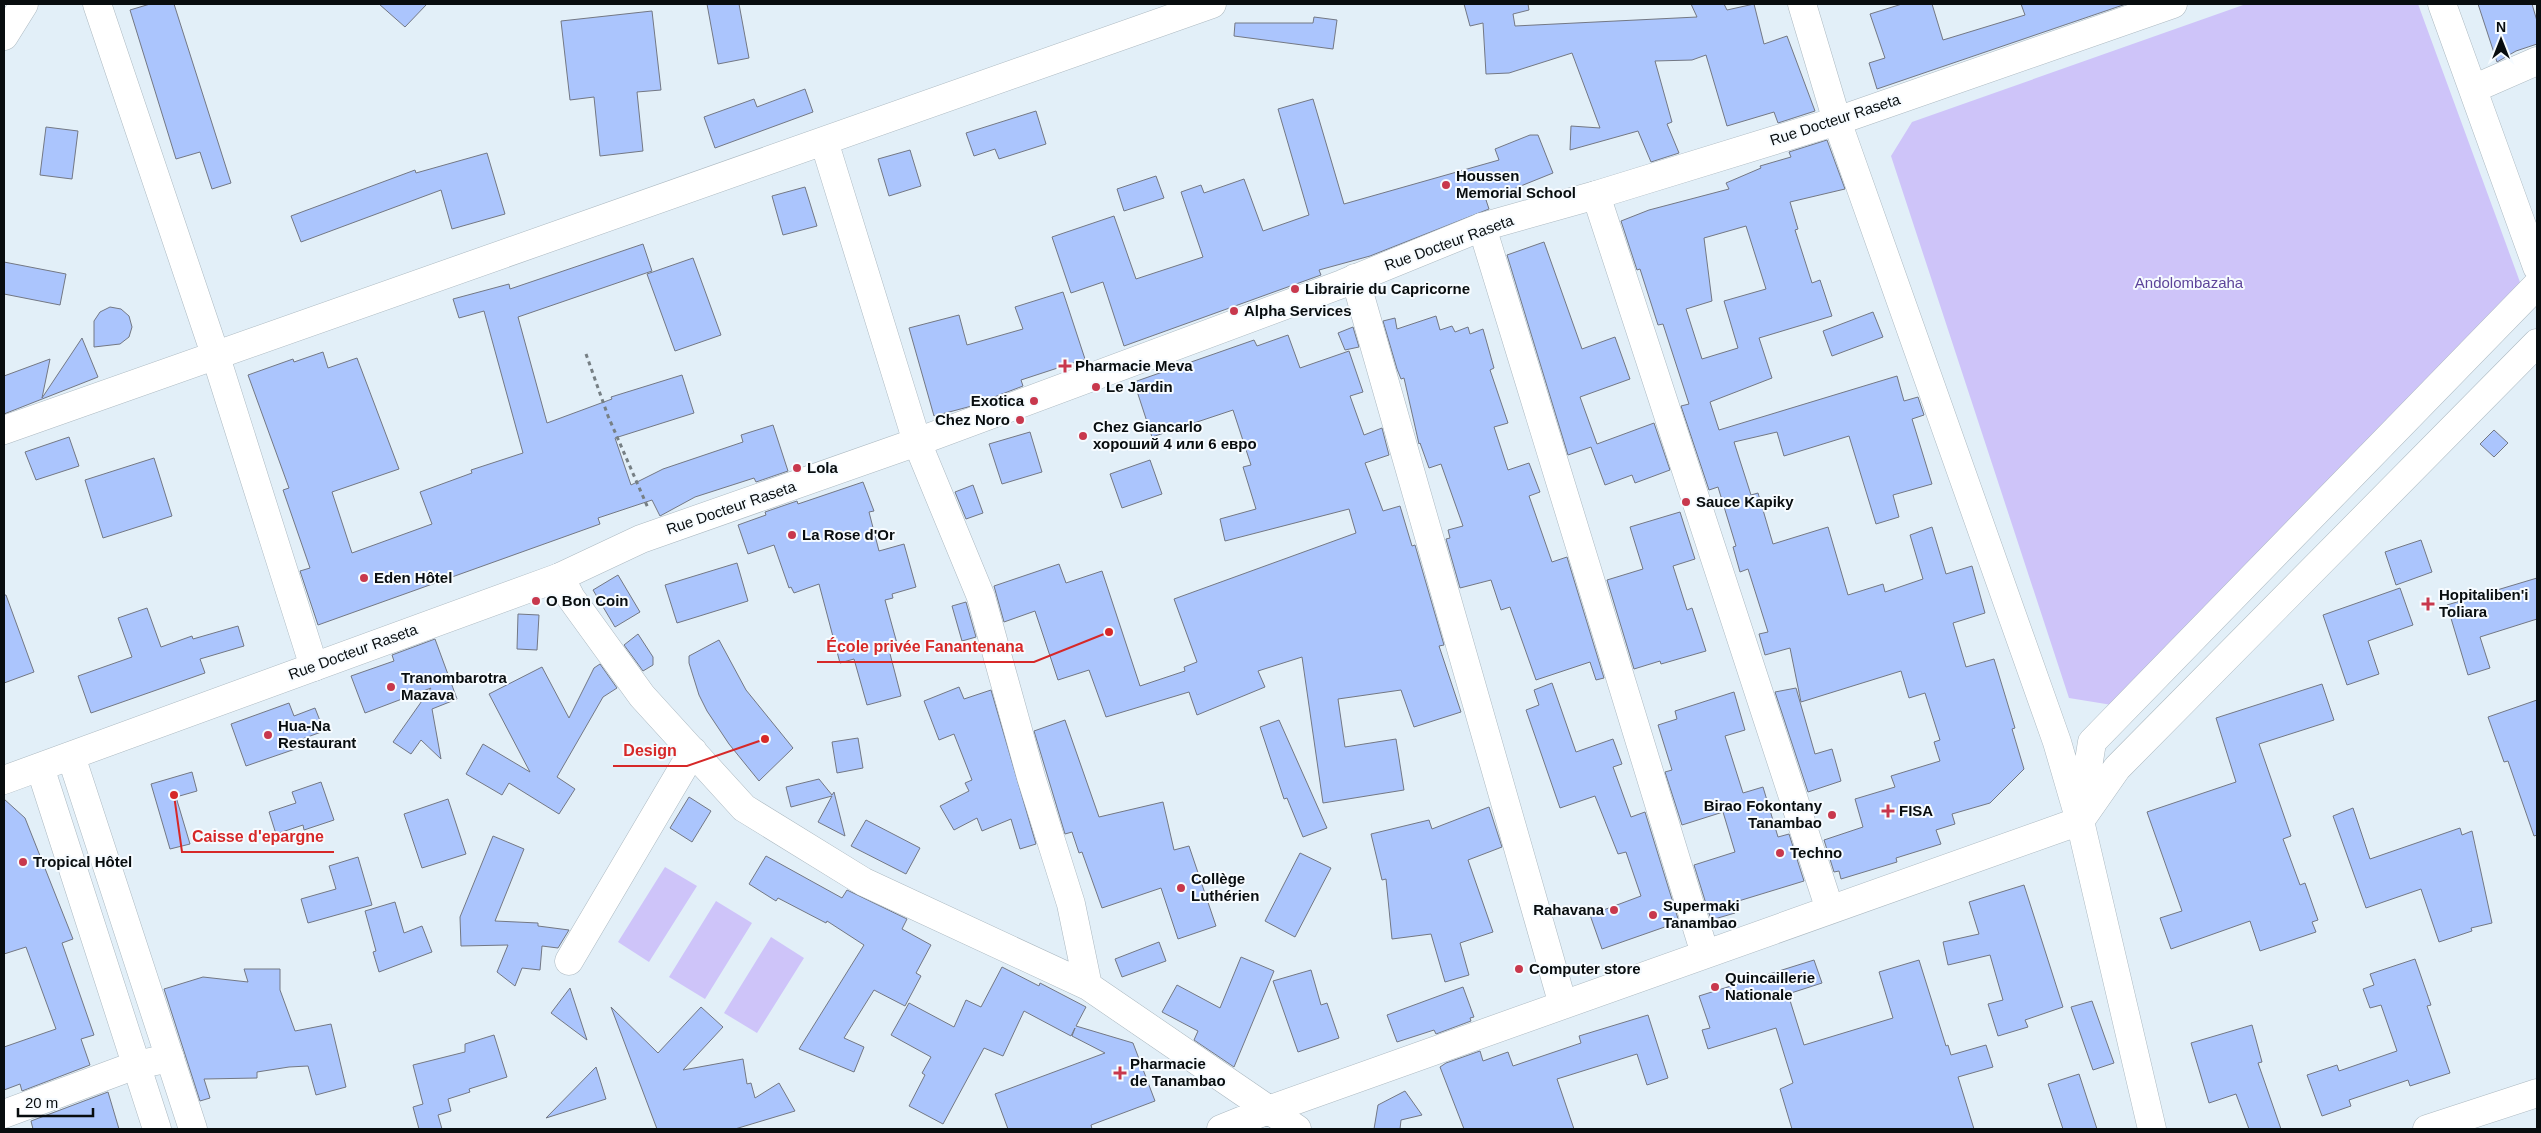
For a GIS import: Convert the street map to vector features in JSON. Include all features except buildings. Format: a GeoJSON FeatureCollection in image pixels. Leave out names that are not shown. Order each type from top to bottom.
{"type":"FeatureCollection","features":[{"type":"Feature","properties":{"kind":"street"},"geometry":{"type":"LineString","coordinates":[[4,36],[24,4]]}},
{"type":"Feature","properties":{"kind":"street"},"geometry":{"type":"LineString","coordinates":[[97,4],[216,357],[314,667]]}},
{"type":"Feature","properties":{"kind":"street"},"geometry":{"type":"LineString","coordinates":[[4,430],[216,357],[1212,4]]}},
{"type":"Feature","properties":{"kind":"street"},"geometry":{"type":"LineString","coordinates":[[1802,4],[1836,121],[2054,732],[2080,821],[2152,1129]]}},
{"type":"Feature","properties":{"kind":"street","name":"Rue Docteur Raseta"},"geometry":{"type":"LineString","coordinates":[[4,780],[560,577],[641,539],[917,442],[1355,278],[1482,228],[1836,121],[2130,11],[2173,4]]}},
{"type":"Feature","properties":{"kind":"street"},"geometry":{"type":"LineString","coordinates":[[2442,4],[2537,267]]}},
{"type":"Feature","properties":{"kind":"street"},"geometry":{"type":"LineString","coordinates":[[2472,89],[2537,61]]}},
{"type":"Feature","properties":{"kind":"street"},"geometry":{"type":"LineString","coordinates":[[824,141],[917,442],[981,597],[1031,778],[1071,904],[1088,986]]}},
{"type":"Feature","properties":{"kind":"street"},"geometry":{"type":"LineString","coordinates":[[1596,195],[1830,910]]}},
{"type":"Feature","properties":{"kind":"street"},"geometry":{"type":"LineString","coordinates":[[1482,228],[1705,954]]}},
{"type":"Feature","properties":{"kind":"street"},"geometry":{"type":"LineString","coordinates":[[1355,278],[1563,1005]]}},
{"type":"Feature","properties":{"kind":"street"},"geometry":{"type":"LineString","coordinates":[[2080,821],[2092,742],[2537,285]]}},
{"type":"Feature","properties":{"kind":"street"},"geometry":{"type":"LineString","coordinates":[[1221,1129],[1268,1110],[2080,821],[2117,768],[2537,343]]}},
{"type":"Feature","properties":{"kind":"street"},"geometry":{"type":"LineString","coordinates":[[560,577],[571,598],[642,696],[744,808],[864,882],[1088,986],[1297,1129]]}},
{"type":"Feature","properties":{"kind":"street"},"geometry":{"type":"LineString","coordinates":[[569,961],[693,752]]}},
{"type":"Feature","properties":{"kind":"street"},"geometry":{"type":"LineString","coordinates":[[71,756],[193,1129]]}},
{"type":"Feature","properties":{"kind":"street"},"geometry":{"type":"LineString","coordinates":[[40,767],[157,1129]]}},
{"type":"Feature","properties":{"kind":"street"},"geometry":{"type":"LineString","coordinates":[[85,906],[118,898]]}},
{"type":"Feature","properties":{"kind":"street"},"geometry":{"type":"LineString","coordinates":[[4,1114],[136,1065],[170,1058]]}},
{"type":"Feature","properties":{"kind":"street"},"geometry":{"type":"LineString","coordinates":[[2427,1129],[2537,1093]]}},
{"type":"Feature","properties":{"kind":"path"},"geometry":{"type":"LineString","coordinates":[[586,354],[618,441],[660,533]]}},
{"type":"Feature","properties":{"kind":"green space","name":"Andolombazaha"},"geometry":{"type":"Polygon","coordinates":[[[2246,4],[2418,4],[2524,293],[2112,705],[2069,698],[1891,156],[1912,122],[2246,4]]]}},
{"type":"Feature","properties":{"kind":"green space"},"geometry":{"type":"Polygon","coordinates":[[[665,867],[697,886],[649,962],[618,942],[665,867]]]}},
{"type":"Feature","properties":{"kind":"green space"},"geometry":{"type":"Polygon","coordinates":[[[716,901],[752,923],[705,999],[669,977],[716,901]]]}},
{"type":"Feature","properties":{"kind":"green space"},"geometry":{"type":"Polygon","coordinates":[[[771,937],[804,958],[757,1033],[724,1013],[771,937]]]}},
{"type":"Feature","properties":{"kind":"place","name":"Houssen Memorial School"},"geometry":{"type":"Point","coordinates":[1446,185]}},
{"type":"Feature","properties":{"kind":"place","name":"Librairie du Capricorne"},"geometry":{"type":"Point","coordinates":[1295,289]}},
{"type":"Feature","properties":{"kind":"place","name":"Alpha Services"},"geometry":{"type":"Point","coordinates":[1234,311]}},
{"type":"Feature","properties":{"kind":"place","name":"Pharmacie Meva"},"geometry":{"type":"Point","coordinates":[1065,366]}},
{"type":"Feature","properties":{"kind":"place","name":"Le Jardin"},"geometry":{"type":"Point","coordinates":[1096,387]}},
{"type":"Feature","properties":{"kind":"place","name":"Exotica"},"geometry":{"type":"Point","coordinates":[1034,401]}},
{"type":"Feature","properties":{"kind":"place","name":"Chez Noro"},"geometry":{"type":"Point","coordinates":[1020,420]}},
{"type":"Feature","properties":{"kind":"place","name":"Chez Giancarlo хороший 4 или 6 евро"},"geometry":{"type":"Point","coordinates":[1083,436]}},
{"type":"Feature","properties":{"kind":"place","name":"Lola"},"geometry":{"type":"Point","coordinates":[797,468]}},
{"type":"Feature","properties":{"kind":"place","name":"Sauce Kapiky"},"geometry":{"type":"Point","coordinates":[1686,502]}},
{"type":"Feature","properties":{"kind":"place","name":"La Rose d'Or"},"geometry":{"type":"Point","coordinates":[792,535]}},
{"type":"Feature","properties":{"kind":"place","name":"Eden Hôtel"},"geometry":{"type":"Point","coordinates":[364,578]}},
{"type":"Feature","properties":{"kind":"place","name":"O Bon Coin"},"geometry":{"type":"Point","coordinates":[536,601]}},
{"type":"Feature","properties":{"kind":"place","name":"Hopitaliben'i Toliara"},"geometry":{"type":"Point","coordinates":[2428,604]}},
{"type":"Feature","properties":{"kind":"place","name":"École privée Fanantenana"},"geometry":{"type":"Point","coordinates":[1109,632]}},
{"type":"Feature","properties":{"kind":"place","name":"Tranombarotra Mazava"},"geometry":{"type":"Point","coordinates":[391,687]}},
{"type":"Feature","properties":{"kind":"place","name":"Hua-Na Restaurant"},"geometry":{"type":"Point","coordinates":[268,735]}},
{"type":"Feature","properties":{"kind":"place","name":"Design"},"geometry":{"type":"Point","coordinates":[765,739]}},
{"type":"Feature","properties":{"kind":"place","name":"Caisse d'epargne"},"geometry":{"type":"Point","coordinates":[174,795]}},
{"type":"Feature","properties":{"kind":"place","name":"FISA"},"geometry":{"type":"Point","coordinates":[1888,811]}},
{"type":"Feature","properties":{"kind":"place","name":"Birao Fokontany Tanambao"},"geometry":{"type":"Point","coordinates":[1832,815]}},
{"type":"Feature","properties":{"kind":"place","name":"Techno"},"geometry":{"type":"Point","coordinates":[1780,853]}},
{"type":"Feature","properties":{"kind":"place","name":"Tropical Hôtel"},"geometry":{"type":"Point","coordinates":[23,862]}},
{"type":"Feature","properties":{"kind":"place","name":"Collège Luthérien"},"geometry":{"type":"Point","coordinates":[1181,888]}},
{"type":"Feature","properties":{"kind":"place","name":"Rahavana"},"geometry":{"type":"Point","coordinates":[1614,910]}},
{"type":"Feature","properties":{"kind":"place","name":"Supermaki Tanambao"},"geometry":{"type":"Point","coordinates":[1653,915]}},
{"type":"Feature","properties":{"kind":"place","name":"Computer store"},"geometry":{"type":"Point","coordinates":[1519,969]}},
{"type":"Feature","properties":{"kind":"place","name":"Quincaillerie Nationale"},"geometry":{"type":"Point","coordinates":[1715,987]}},
{"type":"Feature","properties":{"kind":"place","name":"Pharmacie de Tanambao"},"geometry":{"type":"Point","coordinates":[1120,1073]}}]}
